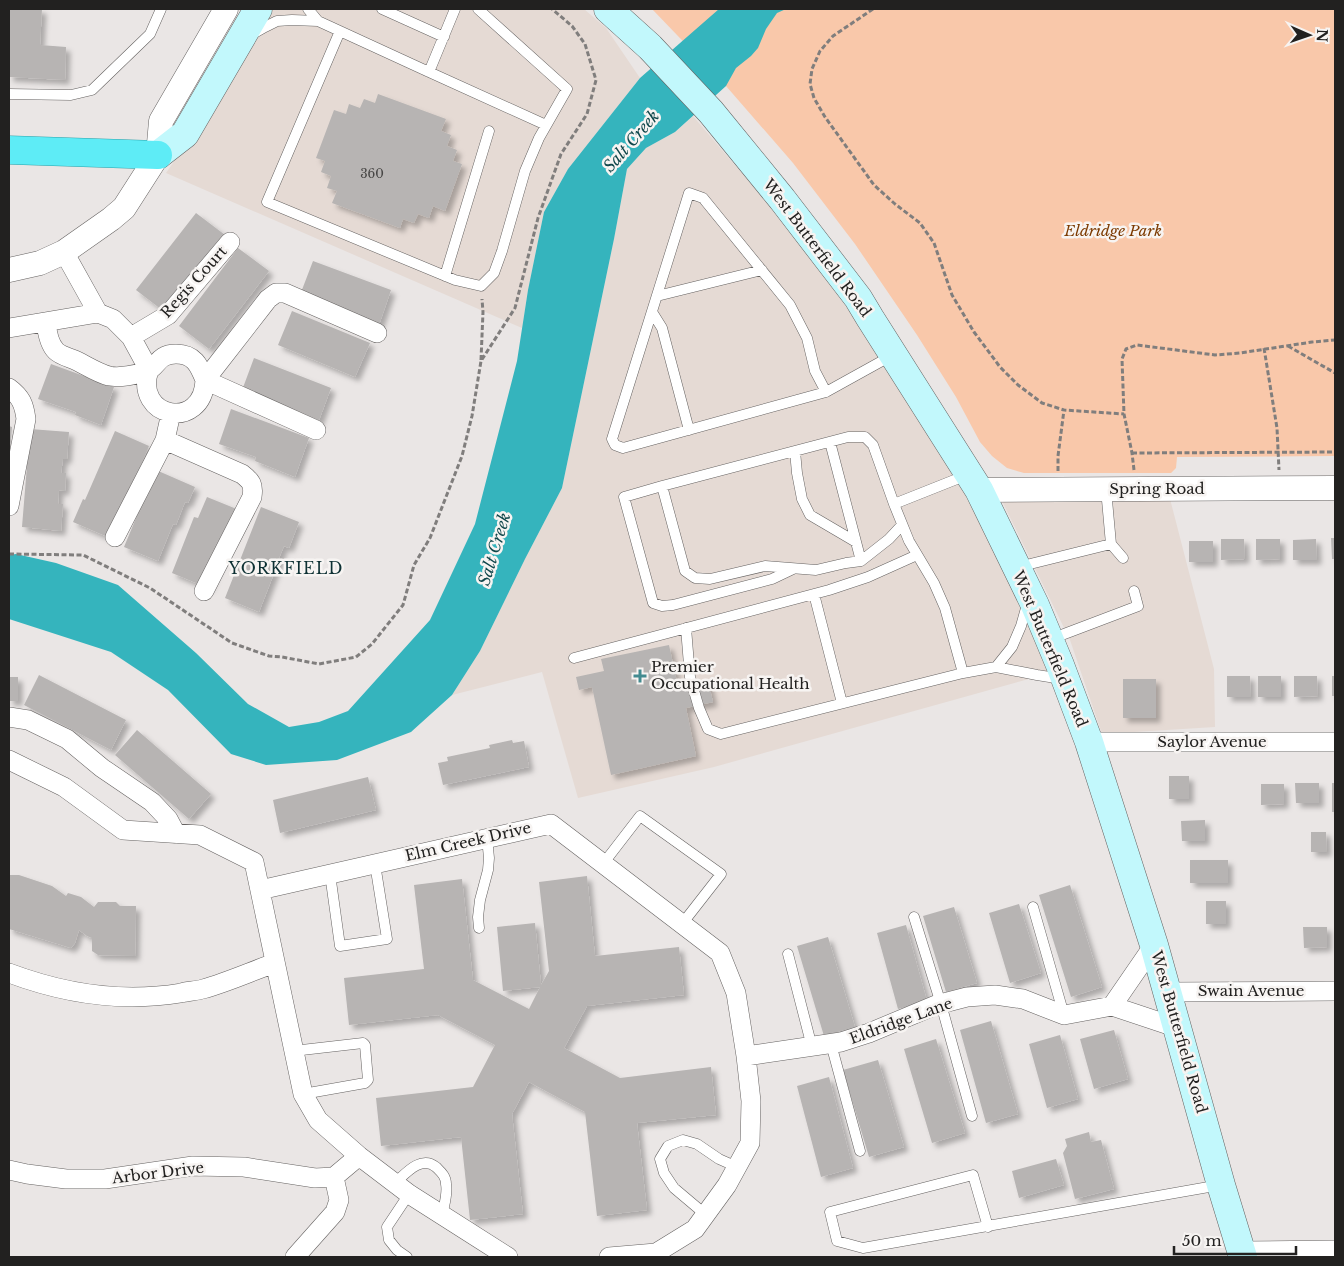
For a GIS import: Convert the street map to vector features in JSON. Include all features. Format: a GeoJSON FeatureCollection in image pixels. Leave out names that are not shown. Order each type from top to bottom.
{"type":"FeatureCollection","features":[{"type":"Feature","properties":{"kind":"highway"},"geometry":{"type":"LineString","coordinates":[[9,150],[158,155]]}},
{"type":"Feature","properties":{"kind":"main road"},"geometry":{"type":"LineString","coordinates":[[158,155],[185,134],[258,9]]}},
{"type":"Feature","properties":{"kind":"main road","name":"West Butterfield Road"},"geometry":{"type":"LineString","coordinates":[[608,9],[650,47],[711,112],[782,198],[858,298],[974,482],[1029,594],[1089,742],[1154,945],[1242,1254]]}},
{"type":"Feature","properties":{"kind":"street"},"geometry":{"type":"LineString","coordinates":[[9,270],[40,263],[64,252],[124,208],[158,155],[161,121],[226,9]]}},
{"type":"Feature","properties":{"kind":"street","name":"Regis Court"},"geometry":{"type":"LineString","coordinates":[[130,337],[168,315],[230,242]]}},
{"type":"Feature","properties":{"kind":"street"},"geometry":{"type":"LineString","coordinates":[[64,252],[98,313]]}},
{"type":"Feature","properties":{"kind":"street"},"geometry":{"type":"LineString","coordinates":[[203,376],[268,299],[276,293],[285,293],[377,333]]}},
{"type":"Feature","properties":{"kind":"street"},"geometry":{"type":"LineString","coordinates":[[9,328],[98,313],[113,319],[130,337],[149,370]]}},
{"type":"Feature","properties":{"kind":"street"},"geometry":{"type":"LineString","coordinates":[[46,322],[48,336],[56,352],[108,376],[123,376],[149,370]]}},
{"type":"Feature","properties":{"kind":"street"},"geometry":{"type":"LineString","coordinates":[[173,354],[188,357],[200,366],[203,376],[205,389],[203,396],[198,403],[186,412],[171,413],[162,410],[151,400],[146,385],[149,370],[159,359],[173,354]]}},
{"type":"Feature","properties":{"kind":"street"},"geometry":{"type":"LineString","coordinates":[[203,376],[316,430]]}},
{"type":"Feature","properties":{"kind":"street"},"geometry":{"type":"LineString","coordinates":[[9,388],[20,398],[24,406],[26,419],[9,506]]}},
{"type":"Feature","properties":{"kind":"street"},"geometry":{"type":"LineString","coordinates":[[115,537],[165,440],[171,413]]}},
{"type":"Feature","properties":{"kind":"street"},"geometry":{"type":"LineString","coordinates":[[165,440],[242,474],[250,481],[253,489],[252,497],[204,591]]}},
{"type":"Feature","properties":{"kind":"street","name":"Spring Road"},"geometry":{"type":"LineString","coordinates":[[974,482],[1057,489],[1335,488]]}},
{"type":"Feature","properties":{"kind":"street"},"geometry":{"type":"LineString","coordinates":[[9,717],[28,720],[67,739],[102,768],[152,802],[168,819],[176,834]]}},
{"type":"Feature","properties":{"kind":"street","name":"Saylor Avenue"},"geometry":{"type":"LineString","coordinates":[[1089,742],[1335,742]]}},
{"type":"Feature","properties":{"kind":"street"},"geometry":{"type":"LineString","coordinates":[[9,760],[64,787],[123,830],[200,836],[254,862],[302,1094],[318,1120],[359,1156],[402,1188],[504,1256]]}},
{"type":"Feature","properties":{"kind":"street","name":"Elm Creek Drive"},"geometry":{"type":"LineString","coordinates":[[260,890],[551,824],[720,953],[736,993],[746,1056],[751,1101],[750,1143],[727,1185],[695,1229],[656,1253],[609,1257]]}},
{"type":"Feature","properties":{"kind":"street"},"geometry":{"type":"LineString","coordinates":[[1112,1006],[1154,945]]}},
{"type":"Feature","properties":{"kind":"street"},"geometry":{"type":"LineString","coordinates":[[9,973],[55,988],[96,996],[132,998],[203,989],[275,963]]}},
{"type":"Feature","properties":{"kind":"street","name":"Swain Avenue"},"geometry":{"type":"LineString","coordinates":[[1168,992],[1335,991]]}},
{"type":"Feature","properties":{"kind":"street","name":"Eldridge Lane"},"geometry":{"type":"LineString","coordinates":[[746,1056],[841,1042],[869,1033],[941,1004],[967,997],[995,995],[1023,999],[1064,1015]]}},
{"type":"Feature","properties":{"kind":"street"},"geometry":{"type":"LineString","coordinates":[[1064,1015],[1112,1006],[1178,1028]]}},
{"type":"Feature","properties":{"kind":"street"},"geometry":{"type":"LineString","coordinates":[[295,1257],[335,1212],[338,1200],[334,1177],[359,1156]]}},
{"type":"Feature","properties":{"kind":"street","name":"Arbor Drive"},"geometry":{"type":"LineString","coordinates":[[9,1170],[66,1179],[105,1179],[193,1166],[244,1167],[315,1178],[334,1177]]}},
{"type":"Feature","properties":{"kind":"street"},"geometry":{"type":"LineString","coordinates":[[1242,1254],[1335,1250]]}},
{"type":"Feature","properties":{"kind":"lane"},"geometry":{"type":"LineString","coordinates":[[9,94],[71,95],[92,90],[150,34],[161,9]]}},
{"type":"Feature","properties":{"kind":"lane"},"geometry":{"type":"LineString","coordinates":[[308,9],[318,21]]}},
{"type":"Feature","properties":{"kind":"lane"},"geometry":{"type":"LineString","coordinates":[[382,9],[444,37]]}},
{"type":"Feature","properties":{"kind":"lane"},"geometry":{"type":"LineString","coordinates":[[429,72],[455,9]]}},
{"type":"Feature","properties":{"kind":"lane"},"geometry":{"type":"LineString","coordinates":[[340,31],[267,202],[455,280],[481,286],[494,273],[525,171],[539,138],[567,89],[478,9]]}},
{"type":"Feature","properties":{"kind":"lane"},"geometry":{"type":"LineString","coordinates":[[238,43],[277,21],[318,21],[546,125]]}},
{"type":"Feature","properties":{"kind":"lane"},"geometry":{"type":"LineString","coordinates":[[445,276],[489,131]]}},
{"type":"Feature","properties":{"kind":"lane"},"geometry":{"type":"LineString","coordinates":[[826,392],[815,371],[807,338],[790,305],[703,198],[689,193],[612,439],[616,446],[623,448],[826,392],[893,355]]}},
{"type":"Feature","properties":{"kind":"lane"},"geometry":{"type":"LineString","coordinates":[[657,296],[762,270]]}},
{"type":"Feature","properties":{"kind":"lane"},"geometry":{"type":"LineString","coordinates":[[652,312],[662,328],[689,430]]}},
{"type":"Feature","properties":{"kind":"lane"},"geometry":{"type":"LineString","coordinates":[[793,568],[772,579],[673,605],[662,606],[653,603],[624,497],[848,437],[865,436],[874,445],[909,541],[934,583],[945,608],[963,673]]}},
{"type":"Feature","properties":{"kind":"lane"},"geometry":{"type":"LineString","coordinates":[[830,442],[862,561]]}},
{"type":"Feature","properties":{"kind":"lane"},"geometry":{"type":"LineString","coordinates":[[796,451],[797,473],[802,499],[810,515],[856,542]]}},
{"type":"Feature","properties":{"kind":"lane"},"geometry":{"type":"LineString","coordinates":[[894,504],[974,482]]}},
{"type":"Feature","properties":{"kind":"lane"},"geometry":{"type":"LineString","coordinates":[[662,486],[685,571],[695,578],[710,579],[765,566],[816,570],[862,561],[890,539],[902,525]]}},
{"type":"Feature","properties":{"kind":"lane"},"geometry":{"type":"LineString","coordinates":[[1106,489],[1111,544],[1122,558]]}},
{"type":"Feature","properties":{"kind":"lane"},"geometry":{"type":"LineString","coordinates":[[1016,567],[1111,544]]}},
{"type":"Feature","properties":{"kind":"lane"},"geometry":{"type":"LineString","coordinates":[[574,658],[814,594],[868,577],[917,555]]}},
{"type":"Feature","properties":{"kind":"lane"},"geometry":{"type":"LineString","coordinates":[[1049,640],[1138,606],[1134,591]]}},
{"type":"Feature","properties":{"kind":"lane"},"geometry":{"type":"LineString","coordinates":[[814,594],[842,704]]}},
{"type":"Feature","properties":{"kind":"lane"},"geometry":{"type":"LineString","coordinates":[[996,667],[1012,647],[1021,626],[1029,594]]}},
{"type":"Feature","properties":{"kind":"lane"},"geometry":{"type":"LineString","coordinates":[[686,628],[690,677],[699,708],[708,729],[721,734],[963,673],[996,667],[1065,679]]}},
{"type":"Feature","properties":{"kind":"lane"},"geometry":{"type":"LineString","coordinates":[[603,864],[640,816],[721,874],[682,924]]}},
{"type":"Feature","properties":{"kind":"lane"},"geometry":{"type":"LineString","coordinates":[[479,928],[480,900],[488,870],[486,838]]}},
{"type":"Feature","properties":{"kind":"lane"},"geometry":{"type":"LineString","coordinates":[[330,874],[340,946],[387,939],[375,864]]}},
{"type":"Feature","properties":{"kind":"lane"},"geometry":{"type":"LineString","coordinates":[[1033,908],[1064,1015]]}},
{"type":"Feature","properties":{"kind":"lane"},"geometry":{"type":"LineString","coordinates":[[914,917],[941,1004],[972,1116]]}},
{"type":"Feature","properties":{"kind":"lane"},"geometry":{"type":"LineString","coordinates":[[788,954],[812,1047]]}},
{"type":"Feature","properties":{"kind":"lane"},"geometry":{"type":"LineString","coordinates":[[294,1051],[363,1043],[365,1045],[368,1080],[365,1083],[302,1094]]}},
{"type":"Feature","properties":{"kind":"lane"},"geometry":{"type":"LineString","coordinates":[[830,1044],[860,1151]]}},
{"type":"Feature","properties":{"kind":"lane"},"geometry":{"type":"LineString","coordinates":[[706,1215],[674,1188],[664,1173],[660,1159],[668,1146],[682,1140],[696,1144],[719,1159],[737,1167]]}},
{"type":"Feature","properties":{"kind":"lane"},"geometry":{"type":"LineString","coordinates":[[407,1257],[388,1240],[387,1227],[412,1168],[423,1162],[432,1164],[442,1172],[446,1182],[442,1216]]}},
{"type":"Feature","properties":{"kind":"lane"},"geometry":{"type":"LineString","coordinates":[[988,1227],[973,1175],[830,1212],[837,1241],[863,1248],[988,1227],[1221,1185]]}},
{"type":"Feature","properties":{"kind":"path"},"geometry":{"type":"LineString","coordinates":[[873,9],[833,36],[820,51],[812,69],[810,84],[814,98],[825,116],[874,185],[920,223],[934,243],[952,295],[974,332],[1000,367],[1018,385],[1042,403],[1064,410],[1124,414]]}},
{"type":"Feature","properties":{"kind":"path"},"geometry":{"type":"LineString","coordinates":[[482,360],[515,308],[538,218]]}},
{"type":"Feature","properties":{"kind":"path"},"geometry":{"type":"LineString","coordinates":[[9,554],[83,555],[150,588],[232,643],[269,656],[282,656],[319,664],[356,657],[372,644],[403,605],[414,565],[430,538],[462,456],[472,416],[482,360],[483,312],[481,286]]}},
{"type":"Feature","properties":{"kind":"path"},"geometry":{"type":"LineString","coordinates":[[1136,489],[1132,453],[1124,414],[1122,359],[1126,349],[1137,345],[1215,355],[1335,340]]}},
{"type":"Feature","properties":{"kind":"path"},"geometry":{"type":"LineString","coordinates":[[1288,345],[1335,373]]}},
{"type":"Feature","properties":{"kind":"path"},"geometry":{"type":"LineString","coordinates":[[1264,348],[1277,428],[1279,488]]}},
{"type":"Feature","properties":{"kind":"path"},"geometry":{"type":"LineString","coordinates":[[1057,489],[1058,456],[1064,410]]}},
{"type":"Feature","properties":{"kind":"path"},"geometry":{"type":"LineString","coordinates":[[1132,453],[1335,452]]}},
{"type":"Feature","properties":{"kind":"shaded area"},"geometry":{"type":"Polygon","coordinates":[[[265,9],[584,9],[606,28],[640,78],[568,169],[544,212],[522,328],[166,173],[203,119],[265,9]]]}},
{"type":"Feature","properties":{"kind":"shaded area"},"geometry":{"type":"Polygon","coordinates":[[[693,116],[792,232],[899,380],[968,493],[1054,672],[714,767],[578,798],[542,672],[452,695],[480,651],[562,488],[627,169],[646,148],[675,132],[693,116]]]}},
{"type":"Feature","properties":{"kind":"shaded area"},"geometry":{"type":"Polygon","coordinates":[[[1169,495],[1214,669],[1215,727],[1102,734],[1070,640],[1001,499],[1169,495]]]}},
{"type":"Feature","properties":{"kind":"green space","name":"Eldridge Park"},"geometry":{"type":"Polygon","coordinates":[[[652,9],[1335,9],[1335,456],[1177,457],[1176,468],[1171,473],[1024,473],[1007,468],[992,456],[980,442],[956,397],[917,335],[855,244],[793,163],[726,86],[652,9]]]}},
{"type":"Feature","properties":{"kind":"water","name":"Salt Creek"},"geometry":{"type":"Polygon","coordinates":[[[719,9],[786,9],[777,13],[766,29],[758,48],[736,68],[726,86],[675,132],[646,148],[627,169],[562,488],[480,651],[452,695],[411,732],[337,760],[266,765],[231,754],[168,690],[111,652],[9,619],[9,555],[16,554],[56,563],[118,585],[196,653],[248,704],[289,727],[319,722],[348,711],[430,620],[475,524],[517,361],[528,290],[544,212],[568,169],[640,78],[719,9]]]}},
{"type":"Feature","properties":{"kind":"building"},"geometry":{"type":"Polygon","coordinates":[[[9,9],[42,9],[40,45],[66,47],[65,80],[9,77],[9,9]]]}},
{"type":"Feature","properties":{"kind":"building"},"geometry":{"type":"Polygon","coordinates":[[[378,94],[446,119],[441,131],[451,135],[447,146],[457,150],[453,161],[462,164],[445,211],[433,206],[429,218],[418,214],[414,223],[403,219],[400,228],[332,203],[337,191],[327,188],[331,176],[321,172],[325,161],[316,158],[334,110],[346,114],[349,104],[360,108],[364,99],[375,103],[378,94]]]}},
{"type":"Feature","properties":{"kind":"building"},"geometry":{"type":"Polygon","coordinates":[[[196,213],[225,235],[166,313],[136,290],[196,213]]]}},
{"type":"Feature","properties":{"kind":"building"},"geometry":{"type":"Polygon","coordinates":[[[238,248],[269,271],[209,349],[179,326],[238,248]]]}},
{"type":"Feature","properties":{"kind":"building"},"geometry":{"type":"Polygon","coordinates":[[[313,261],[391,290],[379,325],[300,295],[313,261]]]}},
{"type":"Feature","properties":{"kind":"building"},"geometry":{"type":"Polygon","coordinates":[[[292,311],[370,343],[355,377],[278,345],[292,311]]]}},
{"type":"Feature","properties":{"kind":"building"},"geometry":{"type":"Polygon","coordinates":[[[254,358],[331,388],[318,423],[241,393],[254,358]]]}},
{"type":"Feature","properties":{"kind":"building"},"geometry":{"type":"Polygon","coordinates":[[[51,364],[114,387],[101,425],[75,415],[76,412],[38,399],[51,364]]]}},
{"type":"Feature","properties":{"kind":"building"},"geometry":{"type":"Polygon","coordinates":[[[231,409],[309,438],[295,477],[255,461],[256,457],[219,444],[231,409]]]}},
{"type":"Feature","properties":{"kind":"building"},"geometry":{"type":"Polygon","coordinates":[[[9,426],[12,427],[10,455],[9,455],[9,426]]]}},
{"type":"Feature","properties":{"kind":"building"},"geometry":{"type":"Polygon","coordinates":[[[30,429],[69,432],[67,459],[63,459],[61,473],[66,473],[65,491],[59,490],[58,504],[63,504],[61,531],[22,527],[30,429]]]}},
{"type":"Feature","properties":{"kind":"building"},"geometry":{"type":"Polygon","coordinates":[[[115,431],[149,446],[110,538],[73,522],[83,499],[85,500],[115,431]]]}},
{"type":"Feature","properties":{"kind":"building"},"geometry":{"type":"Polygon","coordinates":[[[156,470],[195,487],[188,503],[185,502],[176,525],[173,524],[158,561],[124,547],[156,470]]]}},
{"type":"Feature","properties":{"kind":"building"},"geometry":{"type":"Polygon","coordinates":[[[207,497],[239,510],[208,588],[172,573],[194,517],[198,518],[207,497]]]}},
{"type":"Feature","properties":{"kind":"building"},"geometry":{"type":"Polygon","coordinates":[[[261,507],[299,522],[289,548],[284,546],[259,612],[225,598],[261,507]]]}},
{"type":"Feature","properties":{"kind":"building"},"geometry":{"type":"Polygon","coordinates":[[[1331,538],[1335,538],[1335,559],[1332,559],[1331,538]]]}},
{"type":"Feature","properties":{"kind":"building"},"geometry":{"type":"Polygon","coordinates":[[[1221,539],[1244,539],[1245,559],[1221,560],[1221,539]]]}},
{"type":"Feature","properties":{"kind":"building"},"geometry":{"type":"Polygon","coordinates":[[[1256,539],[1280,539],[1280,559],[1256,560],[1256,539]]]}},
{"type":"Feature","properties":{"kind":"building"},"geometry":{"type":"Polygon","coordinates":[[[1316,539],[1317,560],[1293,560],[1293,540],[1316,539]]]}},
{"type":"Feature","properties":{"kind":"building"},"geometry":{"type":"Polygon","coordinates":[[[1189,541],[1213,541],[1213,562],[1189,562],[1189,541]]]}},
{"type":"Feature","properties":{"kind":"building"},"geometry":{"type":"Polygon","coordinates":[[[669,645],[678,687],[708,681],[713,702],[686,708],[696,756],[611,775],[592,687],[579,690],[576,677],[604,671],[601,659],[669,645]]]}},
{"type":"Feature","properties":{"kind":"building"},"geometry":{"type":"Polygon","coordinates":[[[39,675],[126,720],[111,750],[24,705],[39,675]]]}},
{"type":"Feature","properties":{"kind":"building"},"geometry":{"type":"Polygon","coordinates":[[[1227,676],[1250,676],[1251,697],[1227,697],[1227,676]]]}},
{"type":"Feature","properties":{"kind":"building"},"geometry":{"type":"Polygon","coordinates":[[[1258,676],[1281,676],[1281,697],[1258,697],[1258,676]]]}},
{"type":"Feature","properties":{"kind":"building"},"geometry":{"type":"Polygon","coordinates":[[[1294,676],[1317,676],[1318,696],[1294,697],[1294,676]]]}},
{"type":"Feature","properties":{"kind":"building"},"geometry":{"type":"Polygon","coordinates":[[[1332,676],[1335,676],[1335,696],[1332,696],[1332,676]]]}},
{"type":"Feature","properties":{"kind":"building"},"geometry":{"type":"Polygon","coordinates":[[[9,677],[18,677],[18,701],[9,701],[9,677]]]}},
{"type":"Feature","properties":{"kind":"building"},"geometry":{"type":"Polygon","coordinates":[[[1123,679],[1156,679],[1156,718],[1123,718],[1123,679]]]}},
{"type":"Feature","properties":{"kind":"building"},"geometry":{"type":"Polygon","coordinates":[[[137,730],[211,794],[189,819],[115,755],[137,730]]]}},
{"type":"Feature","properties":{"kind":"building"},"geometry":{"type":"Polygon","coordinates":[[[512,740],[513,743],[524,741],[529,767],[443,785],[438,763],[448,761],[447,757],[490,748],[489,745],[512,740]]]}},
{"type":"Feature","properties":{"kind":"building"},"geometry":{"type":"Polygon","coordinates":[[[1169,776],[1189,776],[1189,799],[1169,799],[1169,776]]]}},
{"type":"Feature","properties":{"kind":"building"},"geometry":{"type":"Polygon","coordinates":[[[368,777],[376,810],[280,833],[273,800],[368,777]]]}},
{"type":"Feature","properties":{"kind":"building"},"geometry":{"type":"Polygon","coordinates":[[[1295,783],[1319,783],[1319,803],[1296,803],[1295,783]]]}},
{"type":"Feature","properties":{"kind":"building"},"geometry":{"type":"Polygon","coordinates":[[[1332,783],[1335,783],[1335,812],[1332,812],[1332,783]]]}},
{"type":"Feature","properties":{"kind":"building"},"geometry":{"type":"Polygon","coordinates":[[[1261,784],[1284,784],[1284,804],[1261,805],[1261,784]]]}},
{"type":"Feature","properties":{"kind":"building"},"geometry":{"type":"Polygon","coordinates":[[[1205,820],[1205,841],[1182,841],[1181,821],[1205,820]]]}},
{"type":"Feature","properties":{"kind":"building"},"geometry":{"type":"Polygon","coordinates":[[[1311,832],[1326,832],[1327,852],[1311,852],[1311,832]]]}},
{"type":"Feature","properties":{"kind":"building"},"geometry":{"type":"Polygon","coordinates":[[[1190,860],[1228,860],[1228,883],[1190,883],[1190,860]]]}},
{"type":"Feature","properties":{"kind":"building"},"geometry":{"type":"Polygon","coordinates":[[[9,875],[19,875],[52,886],[66,896],[68,893],[81,897],[94,907],[98,902],[116,902],[120,906],[136,906],[135,956],[98,955],[92,951],[92,938],[79,930],[75,943],[71,948],[9,929],[9,875]]]}},
{"type":"Feature","properties":{"kind":"building"},"geometry":{"type":"Polygon","coordinates":[[[587,876],[595,956],[679,947],[684,995],[587,1006],[564,1048],[620,1078],[711,1067],[716,1115],[637,1123],[647,1210],[597,1216],[585,1112],[529,1082],[512,1114],[523,1214],[470,1220],[461,1137],[381,1146],[376,1098],[473,1087],[495,1045],[438,1015],[349,1025],[344,978],[424,969],[414,885],[462,879],[473,980],[529,1009],[540,987],[503,991],[497,927],[535,923],[541,985],[549,971],[539,882],[587,876]]]}},
{"type":"Feature","properties":{"kind":"building"},"geometry":{"type":"Polygon","coordinates":[[[1070,885],[1102,987],[1071,997],[1039,895],[1070,885]]]}},
{"type":"Feature","properties":{"kind":"building"},"geometry":{"type":"Polygon","coordinates":[[[1206,901],[1226,901],[1226,924],[1206,924],[1206,901]]]}},
{"type":"Feature","properties":{"kind":"building"},"geometry":{"type":"Polygon","coordinates":[[[1019,904],[1041,973],[1010,983],[989,913],[1019,904]]]}},
{"type":"Feature","properties":{"kind":"building"},"geometry":{"type":"Polygon","coordinates":[[[954,907],[977,983],[946,992],[923,916],[954,907]]]}},
{"type":"Feature","properties":{"kind":"building"},"geometry":{"type":"Polygon","coordinates":[[[906,925],[927,1001],[898,1009],[877,933],[906,925]]]}},
{"type":"Feature","properties":{"kind":"building"},"geometry":{"type":"Polygon","coordinates":[[[1303,927],[1327,927],[1327,947],[1304,948],[1303,927]]]}},
{"type":"Feature","properties":{"kind":"building"},"geometry":{"type":"Polygon","coordinates":[[[828,937],[855,1027],[824,1036],[797,946],[828,937]]]}},
{"type":"Feature","properties":{"kind":"building"},"geometry":{"type":"Polygon","coordinates":[[[991,1021],[1018,1114],[986,1123],[960,1030],[991,1021]]]}},
{"type":"Feature","properties":{"kind":"building"},"geometry":{"type":"Polygon","coordinates":[[[1114,1030],[1128,1079],[1094,1089],[1080,1039],[1114,1030]]]}},
{"type":"Feature","properties":{"kind":"building"},"geometry":{"type":"Polygon","coordinates":[[[1060,1035],[1078,1099],[1047,1108],[1029,1044],[1060,1035]]]}},
{"type":"Feature","properties":{"kind":"building"},"geometry":{"type":"Polygon","coordinates":[[[936,1039],[965,1133],[932,1143],[904,1049],[936,1039]]]}},
{"type":"Feature","properties":{"kind":"building"},"geometry":{"type":"Polygon","coordinates":[[[878,1060],[904,1147],[869,1157],[843,1070],[878,1060]]]}},
{"type":"Feature","properties":{"kind":"building"},"geometry":{"type":"Polygon","coordinates":[[[829,1077],[853,1168],[821,1177],[797,1086],[829,1077]]]}},
{"type":"Feature","properties":{"kind":"building"},"geometry":{"type":"Polygon","coordinates":[[[1089,1132],[1091,1142],[1101,1140],[1114,1189],[1075,1199],[1063,1153],[1067,1146],[1065,1139],[1089,1132]]]}},
{"type":"Feature","properties":{"kind":"building"},"geometry":{"type":"Polygon","coordinates":[[[1056,1159],[1064,1185],[1019,1198],[1012,1171],[1056,1159]]]}},
{"type":"Feature","properties":{"kind":"place","name":"Premier Occupational Health"},"geometry":{"type":"Point","coordinates":[640,676]}},
{"type":"Feature","properties":{"kind":"district","name":"YORKFIELD"},"geometry":{"type":"Point","coordinates":[286,568]}}]}
